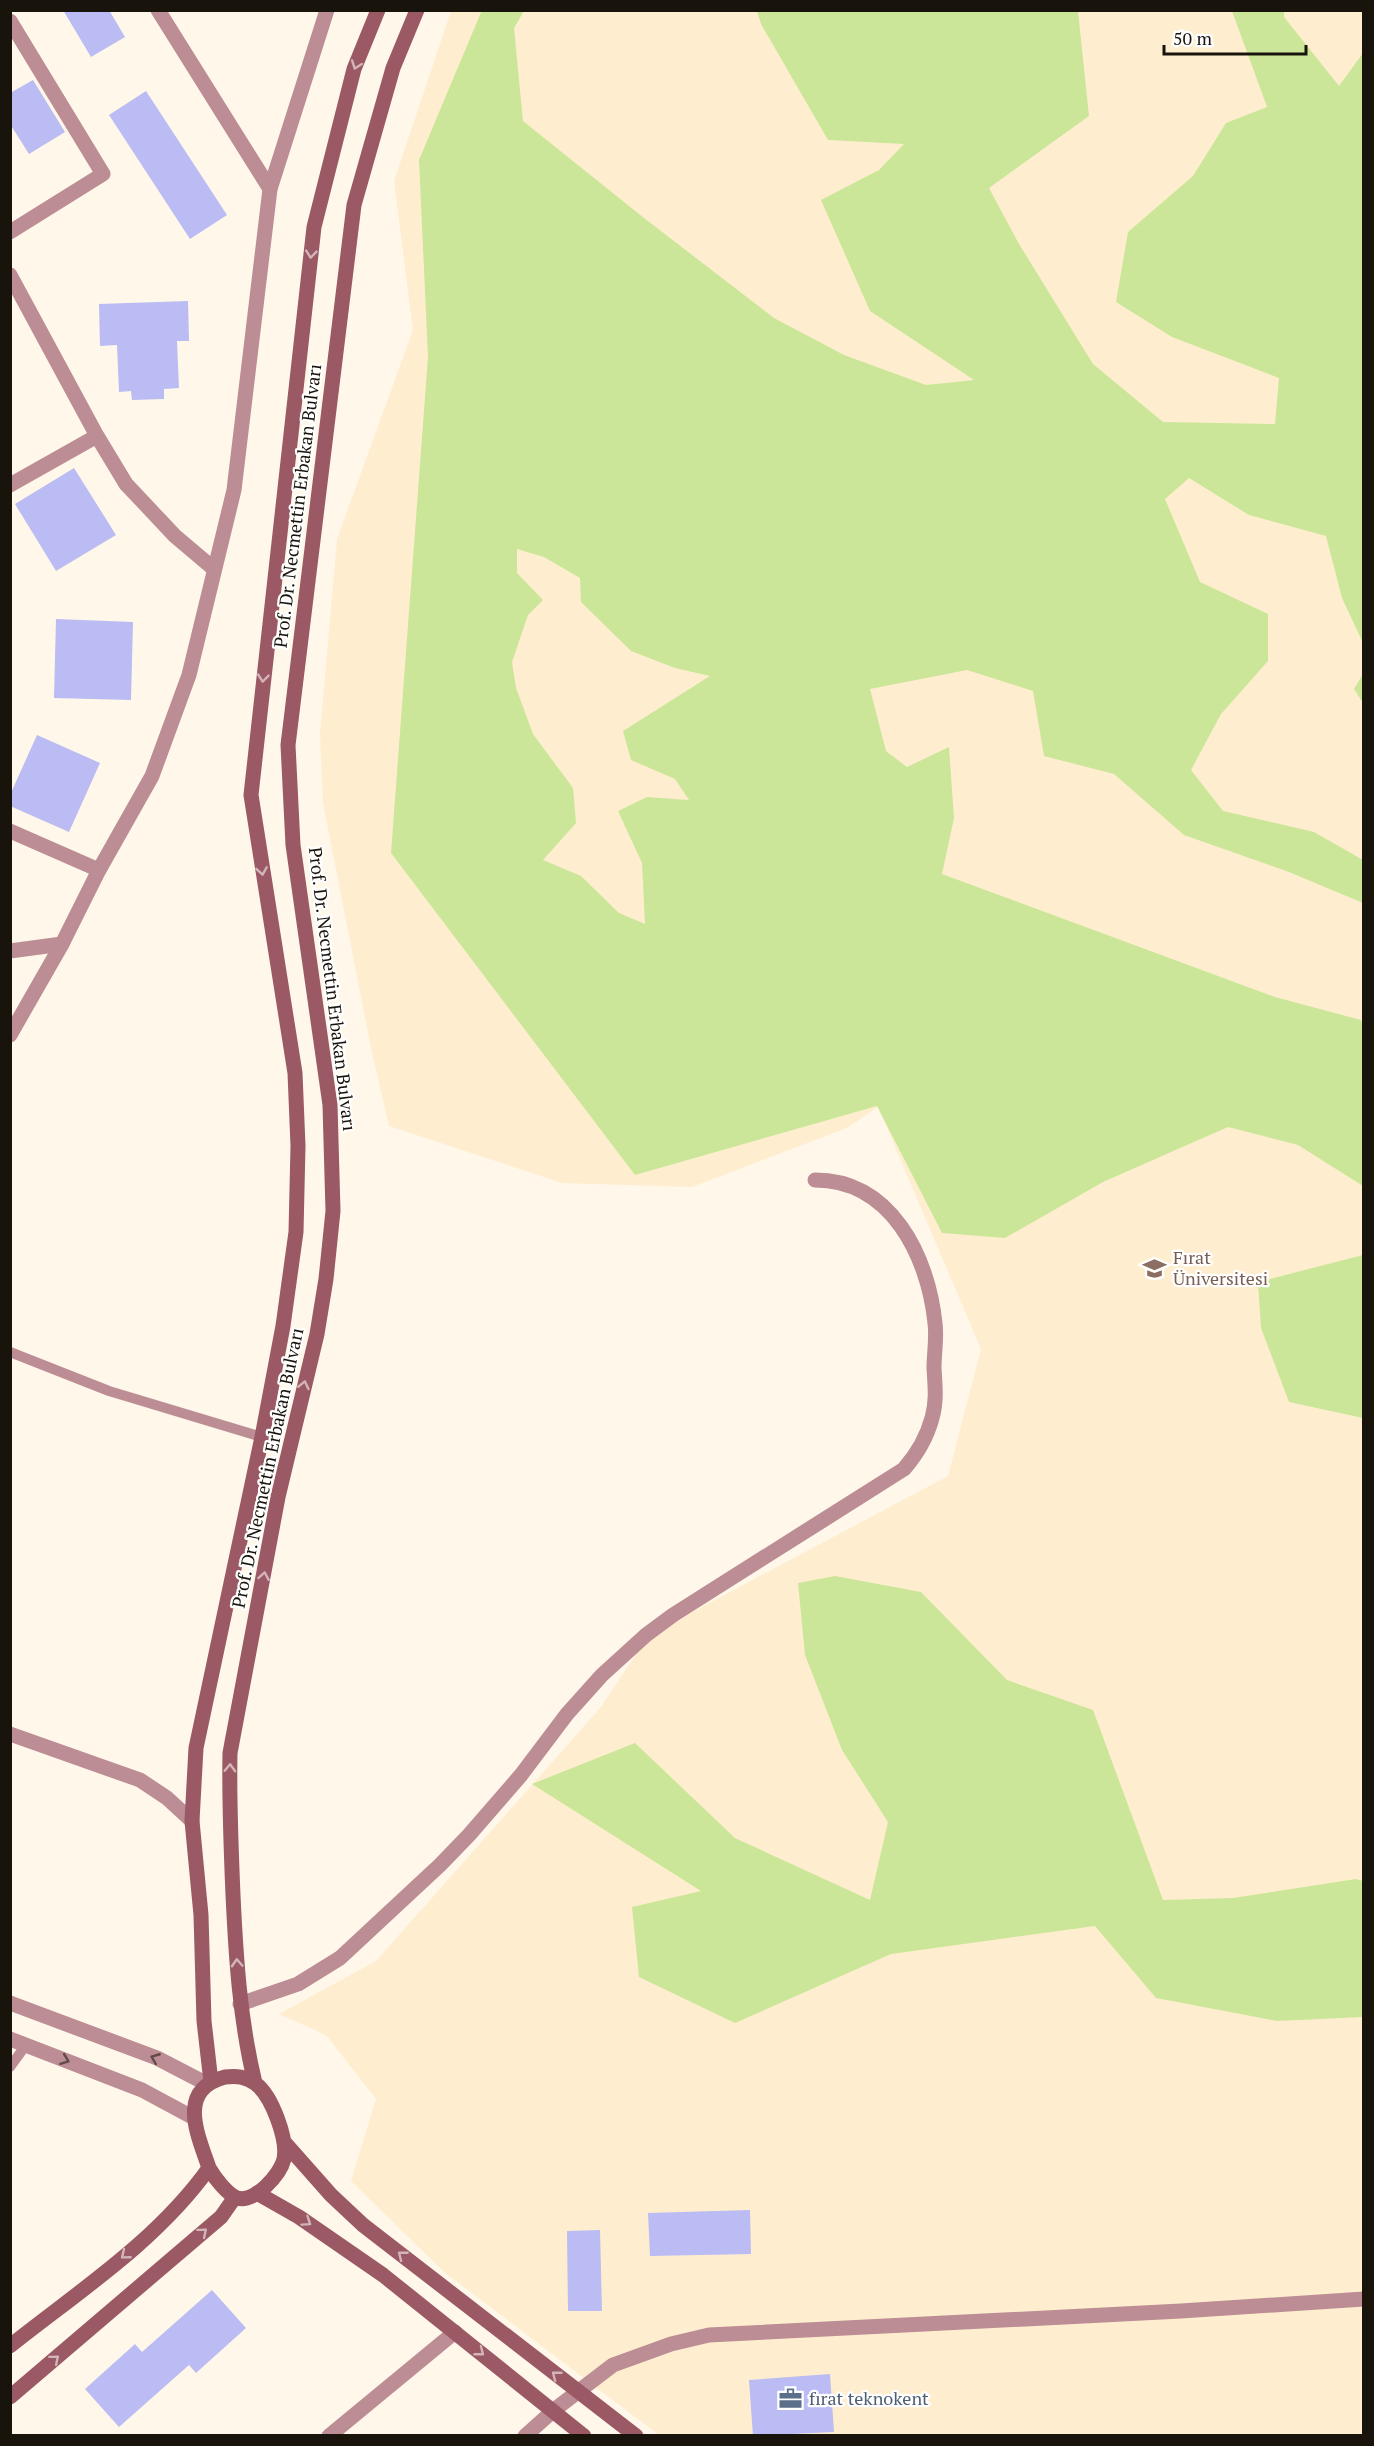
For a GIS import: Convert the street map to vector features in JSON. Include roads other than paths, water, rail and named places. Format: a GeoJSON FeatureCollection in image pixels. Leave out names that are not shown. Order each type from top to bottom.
{"type":"FeatureCollection","features":[{"type":"Feature","properties":{"kind":"main road","name":"Prof. Dr. Necmettin Erbakan Bulvarı"},"geometry":{"type":"LineString","coordinates":[[209,2083],[204,2021],[201,1915],[192,1821],[196,1748],[262,1437],[283,1326],[296,1232],[298,1146],[295,1073],[251,795],[314,227],[354,69],[378,10]]}},
{"type":"Feature","properties":{"kind":"main road","name":"Prof. Dr. Necmettin Erbakan Bulvarı"},"geometry":{"type":"LineString","coordinates":[[255,2083],[245,2045],[240,2004],[231,1857],[230,1753],[278,1497],[317,1334],[326,1280],[333,1211],[330,1105],[293,845],[288,745],[354,205],[393,68],[417,10]]}},
{"type":"Feature","properties":{"kind":"main road"},"geometry":{"type":"LineString","coordinates":[[285,2143],[284,2158],[278,2173],[257,2193],[245,2199],[235,2197],[209,2168],[194,2118],[194,2105],[201,2090],[209,2083],[234,2076],[255,2083],[264,2092],[285,2143],[331,2195],[363,2225],[636,2436]]}},
{"type":"Feature","properties":{"kind":"main road"},"geometry":{"type":"LineString","coordinates":[[10,2346],[153,2233],[187,2198],[209,2168]]}},
{"type":"Feature","properties":{"kind":"main road"},"geometry":{"type":"LineString","coordinates":[[257,2193],[299,2217],[354,2254],[584,2436]]}},
{"type":"Feature","properties":{"kind":"main road"},"geometry":{"type":"LineString","coordinates":[[10,2397],[221,2217],[235,2197]]}},
{"type":"Feature","properties":{"kind":"street"},"geometry":{"type":"LineString","coordinates":[[158,10],[270,189]]}},
{"type":"Feature","properties":{"kind":"street"},"geometry":{"type":"LineString","coordinates":[[10,1035],[62,944],[99,870],[152,776],[189,675],[234,490],[270,189],[327,10]]}},
{"type":"Feature","properties":{"kind":"street"},"geometry":{"type":"LineString","coordinates":[[10,21],[103,174],[10,232]]}},
{"type":"Feature","properties":{"kind":"street"},"geometry":{"type":"LineString","coordinates":[[10,275],[97,436],[126,484],[175,536],[213,569]]}},
{"type":"Feature","properties":{"kind":"street"},"geometry":{"type":"LineString","coordinates":[[10,485],[97,436]]}},
{"type":"Feature","properties":{"kind":"street"},"geometry":{"type":"LineString","coordinates":[[10,831],[99,870]]}},
{"type":"Feature","properties":{"kind":"street"},"geometry":{"type":"LineString","coordinates":[[10,951],[62,944]]}},
{"type":"Feature","properties":{"kind":"street"},"geometry":{"type":"LineString","coordinates":[[240,2004],[298,1984],[340,1958],[469,1835],[521,1775],[584,1694],[646,1635],[673,1615],[904,1469],[913,1458],[926,1435],[936,1402],[935,1324],[927,1282],[908,1239],[879,1201],[864,1191],[844,1183],[815,1180]]}},
{"type":"Feature","properties":{"kind":"street"},"geometry":{"type":"LineString","coordinates":[[10,1734],[140,1780],[167,1798],[192,1821]]}},
{"type":"Feature","properties":{"kind":"street"},"geometry":{"type":"LineString","coordinates":[[10,2003],[157,2058],[209,2083]]}},
{"type":"Feature","properties":{"kind":"street"},"geometry":{"type":"LineString","coordinates":[[10,2039],[142,2090],[194,2118]]}},
{"type":"Feature","properties":{"kind":"street"},"geometry":{"type":"LineString","coordinates":[[525,2436],[554,2410],[613,2365],[671,2344],[709,2335],[1181,2311],[1364,2299]]}},
{"type":"Feature","properties":{"kind":"street"},"geometry":{"type":"LineString","coordinates":[[329,2436],[455,2332]]}},
{"type":"Feature","properties":{"kind":"lane"},"geometry":{"type":"LineString","coordinates":[[10,1352],[109,1391],[262,1437]]}},
{"type":"Feature","properties":{"kind":"lane"},"geometry":{"type":"LineString","coordinates":[[10,2067],[26,2045]]}},
{"type":"Feature","properties":{"kind":"place","name":"Fırat Üniversitesi"},"geometry":{"type":"Point","coordinates":[1155,1268]}},
{"type":"Feature","properties":{"kind":"place","name":"fırat teknokent"},"geometry":{"type":"Point","coordinates":[791,2399]}}]}
